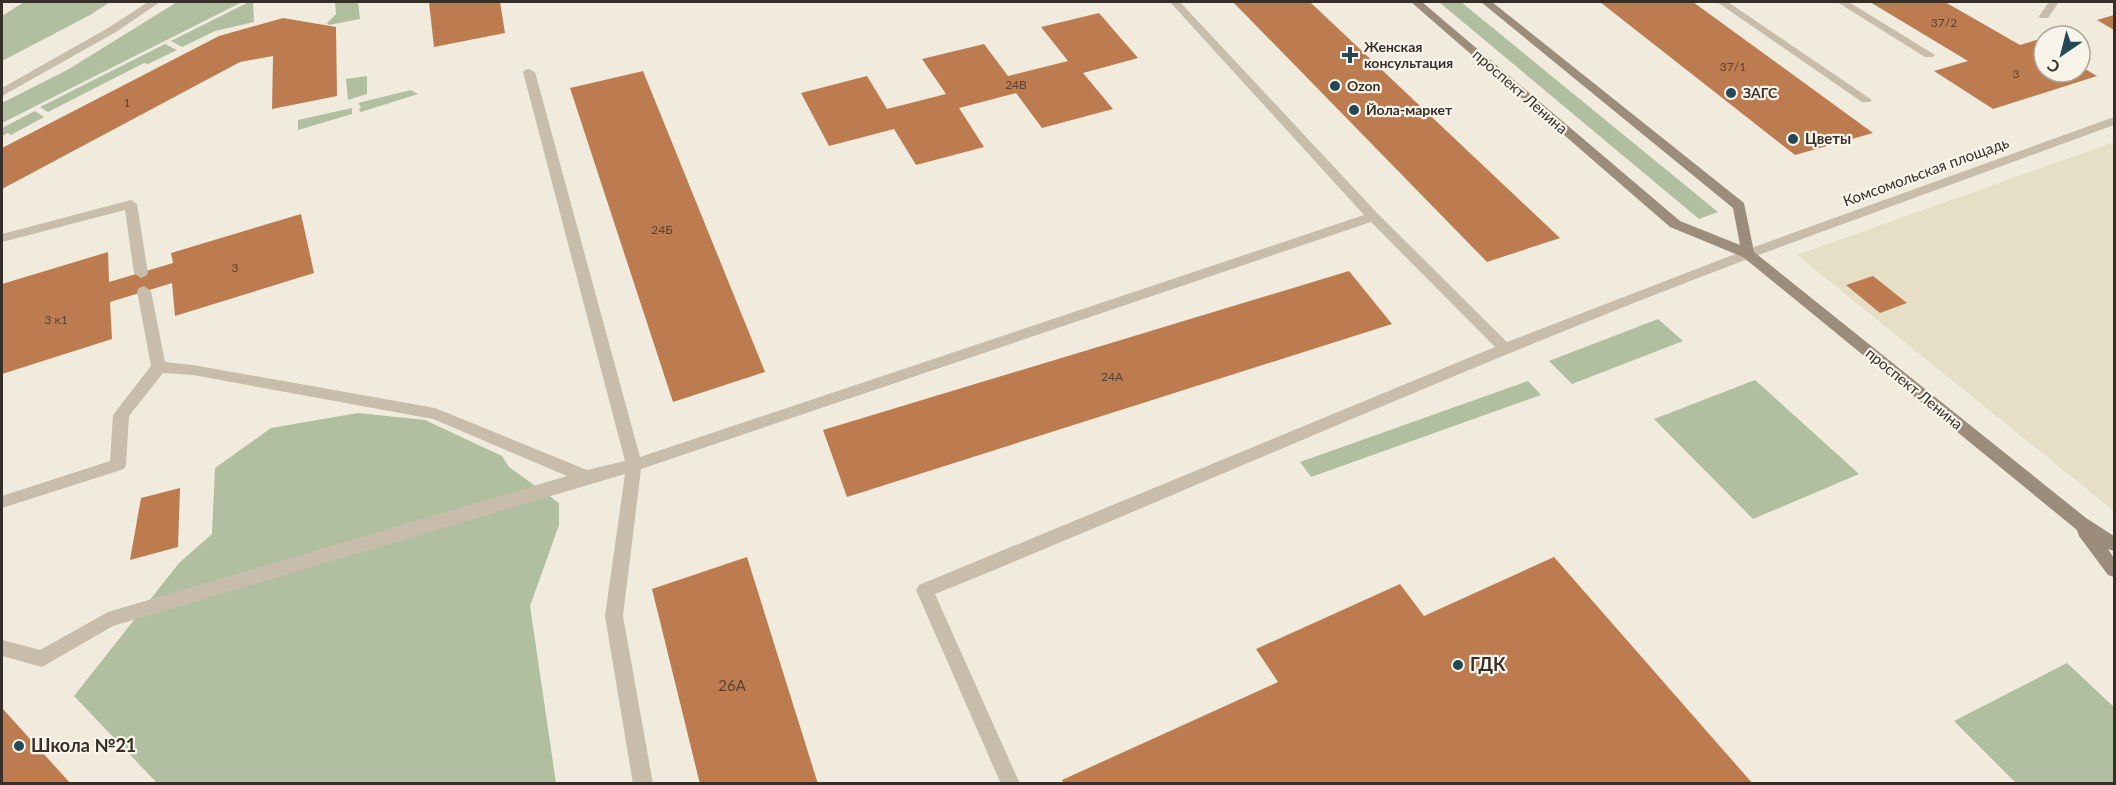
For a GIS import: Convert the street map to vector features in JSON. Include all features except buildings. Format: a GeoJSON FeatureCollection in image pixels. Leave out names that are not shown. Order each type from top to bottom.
{"type":"FeatureCollection","features":[{"type":"Feature","properties":{"kind":"main road","name":"проспект Ленина"},"geometry":{"type":"LineString","coordinates":[[1416,2],[1675,224],[1748,254],[2080,524],[2115,544]]}},
{"type":"Feature","properties":{"kind":"main road"},"geometry":{"type":"LineString","coordinates":[[1486,2],[1739,206],[1748,254]]}},
{"type":"Feature","properties":{"kind":"main road","name":"проспект Ленина"},"geometry":{"type":"LineString","coordinates":[[2080,524],[2115,570]]}},
{"type":"Feature","properties":{"kind":"street"},"geometry":{"type":"LineString","coordinates":[[2,93],[112,30],[155,2]]}},
{"type":"Feature","properties":{"kind":"street"},"geometry":{"type":"LineString","coordinates":[[1175,2],[1373,217],[1504,347]]}},
{"type":"Feature","properties":{"kind":"street"},"geometry":{"type":"LineString","coordinates":[[1722,2],[1866,100]]}},
{"type":"Feature","properties":{"kind":"street"},"geometry":{"type":"LineString","coordinates":[[1842,2],[1929,55]]}},
{"type":"Feature","properties":{"kind":"street"},"geometry":{"type":"LineString","coordinates":[[2044,16],[2054,2]]}},
{"type":"Feature","properties":{"kind":"street"},"geometry":{"type":"LineString","coordinates":[[529,72],[634,465],[614,616],[643,783]]}},
{"type":"Feature","properties":{"kind":"street","name":"Комсомольская площадь"},"geometry":{"type":"LineString","coordinates":[[1011,783],[924,590],[1022,552],[1504,347],[1748,254],[2115,121]]}},
{"type":"Feature","properties":{"kind":"street"},"geometry":{"type":"LineString","coordinates":[[2,238],[131,204],[141,273]]}},
{"type":"Feature","properties":{"kind":"street"},"geometry":{"type":"LineString","coordinates":[[2,648],[42,659],[108,620],[586,477],[634,465],[1373,217]]}},
{"type":"Feature","properties":{"kind":"street"},"geometry":{"type":"LineString","coordinates":[[144,291],[152,341],[159,367]]}},
{"type":"Feature","properties":{"kind":"street"},"geometry":{"type":"LineString","coordinates":[[159,367],[193,370],[435,414],[586,477]]}},
{"type":"Feature","properties":{"kind":"street"},"geometry":{"type":"LineString","coordinates":[[2,502],[118,465],[121,415],[159,367]]}},
{"type":"Feature","properties":{"kind":"green space"},"geometry":{"type":"Polygon","coordinates":[[[24,2],[110,2],[90,15],[2,61],[2,16],[24,2]]]}},
{"type":"Feature","properties":{"kind":"green space"},"geometry":{"type":"Polygon","coordinates":[[[177,2],[242,2],[2,123],[2,103],[69,69],[177,2]]]}},
{"type":"Feature","properties":{"kind":"green space"},"geometry":{"type":"Polygon","coordinates":[[[253,2],[254,22],[215,31],[182,47],[171,41],[253,2]]]}},
{"type":"Feature","properties":{"kind":"green space"},"geometry":{"type":"Polygon","coordinates":[[[335,2],[358,2],[360,19],[329,25],[327,23],[336,14],[335,2]]]}},
{"type":"Feature","properties":{"kind":"green space"},"geometry":{"type":"Polygon","coordinates":[[[1439,2],[1461,2],[1718,212],[1699,219],[1439,2]]]}},
{"type":"Feature","properties":{"kind":"green space"},"geometry":{"type":"Polygon","coordinates":[[[165,44],[177,50],[148,64],[144,63],[48,112],[40,107],[165,44]]]}},
{"type":"Feature","properties":{"kind":"green space"},"geometry":{"type":"Polygon","coordinates":[[[367,76],[367,94],[348,100],[346,79],[367,76]]]}},
{"type":"Feature","properties":{"kind":"green space"},"geometry":{"type":"Polygon","coordinates":[[[411,90],[418,94],[361,112],[359,110],[361,107],[358,103],[411,90]]]}},
{"type":"Feature","properties":{"kind":"green space"},"geometry":{"type":"Polygon","coordinates":[[[352,108],[352,114],[298,130],[298,120],[352,108]]]}},
{"type":"Feature","properties":{"kind":"green space"},"geometry":{"type":"Polygon","coordinates":[[[35,111],[44,117],[11,135],[8,133],[2,136],[2,128],[35,111]]]}},
{"type":"Feature","properties":{"kind":"green space"},"geometry":{"type":"Polygon","coordinates":[[[1658,319],[1683,341],[1572,384],[1549,361],[1658,319]]]}},
{"type":"Feature","properties":{"kind":"green space"},"geometry":{"type":"Polygon","coordinates":[[[1755,380],[1859,474],[1753,519],[1654,419],[1755,380]]]}},
{"type":"Feature","properties":{"kind":"green space"},"geometry":{"type":"Polygon","coordinates":[[[1528,381],[1541,395],[1311,477],[1300,462],[1528,381]]]}},
{"type":"Feature","properties":{"kind":"green space"},"geometry":{"type":"Polygon","coordinates":[[[358,413],[425,420],[502,456],[509,467],[559,503],[559,525],[530,606],[556,783],[157,783],[74,696],[179,563],[212,534],[215,468],[271,428],[358,413]]]}},
{"type":"Feature","properties":{"kind":"green space"},"geometry":{"type":"Polygon","coordinates":[[[2067,663],[2114,707],[2114,783],[2016,783],[1954,721],[2067,663]]]}},
{"type":"Feature","properties":{"kind":"shaded area"},"geometry":{"type":"Polygon","coordinates":[[[2114,142],[2114,511],[1797,255],[2114,142]]]}},
{"type":"Feature","properties":{"kind":"place","name":"Женская консультация"},"geometry":{"type":"Point","coordinates":[1350,55]}},
{"type":"Feature","properties":{"kind":"place","name":"Ozon"},"geometry":{"type":"Point","coordinates":[1335,86]}},
{"type":"Feature","properties":{"kind":"place","name":"ЗАГС"},"geometry":{"type":"Point","coordinates":[1731,93]}},
{"type":"Feature","properties":{"kind":"place","name":"Йола-маркет"},"geometry":{"type":"Point","coordinates":[1354,110]}},
{"type":"Feature","properties":{"kind":"place","name":"Цветы"},"geometry":{"type":"Point","coordinates":[1793,139]}},
{"type":"Feature","properties":{"kind":"place","name":"ГДК"},"geometry":{"type":"Point","coordinates":[1458,665]}},
{"type":"Feature","properties":{"kind":"place","name":"Школа №21"},"geometry":{"type":"Point","coordinates":[19,746]}}]}
